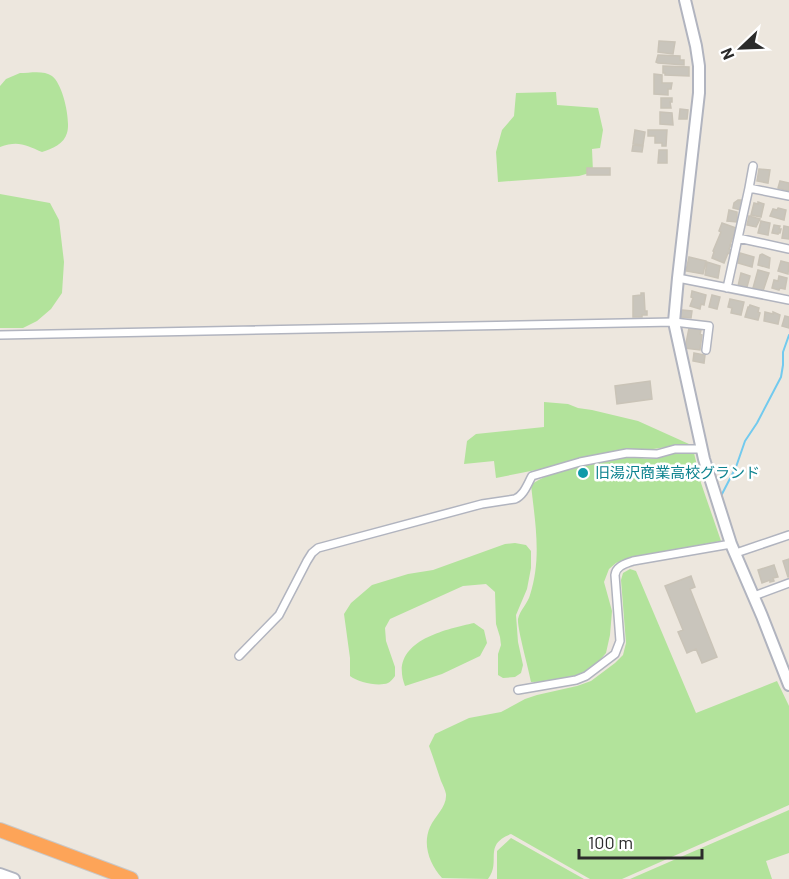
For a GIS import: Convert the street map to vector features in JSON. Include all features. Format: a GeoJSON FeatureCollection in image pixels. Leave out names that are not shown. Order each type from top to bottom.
{"type":"FeatureCollection","features":[{"type":"Feature","properties":{"kind":"highway"},"geometry":{"type":"LineString","coordinates":[[0,830],[131,879]]}},
{"type":"Feature","properties":{"kind":"street"},"geometry":{"type":"LineString","coordinates":[[685,0],[699,66],[699,93],[674,322],[702,449],[734,548],[789,685]]}},
{"type":"Feature","properties":{"kind":"street"},"geometry":{"type":"LineString","coordinates":[[727,288],[753,166]]}},
{"type":"Feature","properties":{"kind":"street"},"geometry":{"type":"LineString","coordinates":[[749,188],[789,196]]}},
{"type":"Feature","properties":{"kind":"street"},"geometry":{"type":"LineString","coordinates":[[738,238],[789,249]]}},
{"type":"Feature","properties":{"kind":"street"},"geometry":{"type":"LineString","coordinates":[[678,278],[789,300]]}},
{"type":"Feature","properties":{"kind":"street"},"geometry":{"type":"LineString","coordinates":[[0,335],[674,322],[709,326],[705,350]]}},
{"type":"Feature","properties":{"kind":"street"},"geometry":{"type":"LineString","coordinates":[[239,656],[279,615],[307,561],[318,548],[482,504],[515,499],[523,493],[532,476],[580,462],[627,453],[657,454],[675,449],[702,449]]}},
{"type":"Feature","properties":{"kind":"street"},"geometry":{"type":"LineString","coordinates":[[518,690],[576,680],[586,676],[615,654],[620,641],[615,575],[619,567],[633,561],[734,548],[789,535]]}},
{"type":"Feature","properties":{"kind":"street"},"geometry":{"type":"LineString","coordinates":[[754,596],[789,583]]}},
{"type":"Feature","properties":{"kind":"street"},"geometry":{"type":"LineString","coordinates":[[0,874],[14,879]]}},
{"type":"Feature","properties":{"kind":"green space"},"geometry":{"type":"Polygon","coordinates":[[[41,72],[52,76],[60,87],[65,103],[68,120],[67,133],[57,146],[42,152],[26,145],[0,147],[0,86],[6,79],[20,73],[41,72]]]}},
{"type":"Feature","properties":{"kind":"green space"},"geometry":{"type":"Polygon","coordinates":[[[556,92],[557,105],[598,108],[603,130],[600,148],[592,149],[593,172],[579,176],[498,182],[496,152],[502,130],[514,116],[516,93],[556,92]]]}},
{"type":"Feature","properties":{"kind":"green space"},"geometry":{"type":"Polygon","coordinates":[[[0,194],[50,203],[59,220],[64,262],[62,293],[51,309],[37,321],[23,328],[0,328],[0,194]]]}},
{"type":"Feature","properties":{"kind":"green space"},"geometry":{"type":"Polygon","coordinates":[[[544,402],[568,404],[638,421],[689,444],[653,449],[623,449],[496,478],[494,461],[464,464],[467,441],[476,434],[544,427],[544,402]]]}},
{"type":"Feature","properties":{"kind":"green space"},"geometry":{"type":"Polygon","coordinates":[[[672,453],[694,453],[701,483],[721,541],[628,558],[616,563],[609,569],[604,582],[612,611],[606,653],[593,668],[564,681],[531,682],[518,619],[529,598],[536,567],[536,526],[531,485],[550,475],[587,464],[611,459],[659,458],[672,453]]]}},
{"type":"Feature","properties":{"kind":"green space"},"geometry":{"type":"Polygon","coordinates":[[[505,544],[526,545],[531,551],[527,589],[516,615],[523,665],[521,673],[515,677],[503,678],[498,675],[498,654],[501,645],[496,624],[495,592],[486,584],[463,586],[390,619],[385,628],[386,641],[395,667],[395,676],[389,683],[368,683],[350,676],[344,614],[351,603],[372,585],[408,574],[433,570],[505,544]]]}},
{"type":"Feature","properties":{"kind":"green space"},"geometry":{"type":"Polygon","coordinates":[[[630,569],[636,571],[696,713],[777,681],[789,706],[789,805],[622,879],[590,879],[511,834],[497,843],[492,872],[488,879],[442,878],[431,861],[427,848],[430,827],[446,799],[429,746],[435,734],[469,718],[501,712],[525,699],[591,681],[615,663],[623,655],[626,643],[621,580],[623,573],[630,569]]]}},
{"type":"Feature","properties":{"kind":"green space"},"geometry":{"type":"Polygon","coordinates":[[[474,623],[484,630],[487,643],[480,656],[442,674],[405,686],[402,671],[404,659],[411,649],[434,634],[474,623]]]}},
{"type":"Feature","properties":{"kind":"green space"},"geometry":{"type":"Polygon","coordinates":[[[789,810],[789,853],[766,861],[772,879],[630,879],[789,810]]]}},
{"type":"Feature","properties":{"kind":"green space"},"geometry":{"type":"Polygon","coordinates":[[[511,838],[584,879],[497,879],[497,851],[511,838]]]}},
{"type":"Feature","properties":{"kind":"building"},"geometry":{"type":"Polygon","coordinates":[[[659,41],[675,42],[673,54],[658,52],[659,41]]]}},
{"type":"Feature","properties":{"kind":"building"},"geometry":{"type":"Polygon","coordinates":[[[658,55],[680,56],[680,60],[684,60],[684,65],[658,63],[656,62],[658,55]]]}},
{"type":"Feature","properties":{"kind":"building"},"geometry":{"type":"Polygon","coordinates":[[[663,66],[689,67],[689,76],[665,75],[663,66]]]}},
{"type":"Feature","properties":{"kind":"building"},"geometry":{"type":"Polygon","coordinates":[[[654,74],[662,75],[662,83],[672,83],[671,89],[668,89],[668,95],[654,94],[654,74]]]}},
{"type":"Feature","properties":{"kind":"building"},"geometry":{"type":"Polygon","coordinates":[[[661,98],[672,98],[671,108],[661,108],[661,98]]]}},
{"type":"Feature","properties":{"kind":"building"},"geometry":{"type":"Polygon","coordinates":[[[680,109],[688,110],[687,119],[679,119],[680,109]]]}},
{"type":"Feature","properties":{"kind":"building"},"geometry":{"type":"Polygon","coordinates":[[[660,112],[672,113],[673,125],[660,124],[660,112]]]}},
{"type":"Feature","properties":{"kind":"building"},"geometry":{"type":"Polygon","coordinates":[[[635,130],[645,132],[643,145],[633,144],[635,130]]]}},
{"type":"Feature","properties":{"kind":"building"},"geometry":{"type":"Polygon","coordinates":[[[648,130],[667,130],[666,146],[662,146],[662,143],[655,143],[655,136],[648,136],[648,130]]]}},
{"type":"Feature","properties":{"kind":"building"},"geometry":{"type":"Polygon","coordinates":[[[633,145],[643,146],[642,152],[632,151],[633,145]]]}},
{"type":"Feature","properties":{"kind":"building"},"geometry":{"type":"Polygon","coordinates":[[[659,150],[667,150],[667,163],[658,163],[659,150]]]}},
{"type":"Feature","properties":{"kind":"building"},"geometry":{"type":"Polygon","coordinates":[[[587,168],[610,168],[610,175],[587,175],[587,168]]]}},
{"type":"Feature","properties":{"kind":"building"},"geometry":{"type":"Polygon","coordinates":[[[759,169],[770,170],[768,183],[757,181],[759,169]]]}},
{"type":"Feature","properties":{"kind":"building"},"geometry":{"type":"Polygon","coordinates":[[[780,181],[789,183],[789,191],[778,188],[780,181]]]}},
{"type":"Feature","properties":{"kind":"building"},"geometry":{"type":"Polygon","coordinates":[[[742,200],[741,210],[733,208],[734,203],[742,200]]]}},
{"type":"Feature","properties":{"kind":"building"},"geometry":{"type":"Polygon","coordinates":[[[758,202],[764,204],[761,217],[751,215],[754,203],[758,204],[758,202]]]}},
{"type":"Feature","properties":{"kind":"building"},"geometry":{"type":"Polygon","coordinates":[[[773,209],[786,210],[784,220],[770,216],[773,209]]]}},
{"type":"Feature","properties":{"kind":"building"},"geometry":{"type":"Polygon","coordinates":[[[729,210],[737,212],[737,222],[727,221],[729,210]]]}},
{"type":"Feature","properties":{"kind":"building"},"geometry":{"type":"Polygon","coordinates":[[[749,216],[760,219],[756,227],[747,225],[749,216]]]}},
{"type":"Feature","properties":{"kind":"building"},"geometry":{"type":"Polygon","coordinates":[[[761,221],[770,223],[768,235],[758,233],[761,221]]]}},
{"type":"Feature","properties":{"kind":"building"},"geometry":{"type":"Polygon","coordinates":[[[722,223],[736,228],[729,249],[730,254],[728,253],[724,263],[712,258],[722,223]]]}},
{"type":"Feature","properties":{"kind":"building"},"geometry":{"type":"Polygon","coordinates":[[[774,225],[780,226],[780,233],[772,233],[774,225]]]}},
{"type":"Feature","properties":{"kind":"building"},"geometry":{"type":"Polygon","coordinates":[[[784,226],[789,227],[789,239],[782,238],[784,226]]]}},
{"type":"Feature","properties":{"kind":"building"},"geometry":{"type":"Polygon","coordinates":[[[740,253],[754,257],[752,267],[738,263],[740,253]]]}},
{"type":"Feature","properties":{"kind":"building"},"geometry":{"type":"Polygon","coordinates":[[[762,254],[770,258],[769,268],[758,265],[762,254]]]}},
{"type":"Feature","properties":{"kind":"building"},"geometry":{"type":"Polygon","coordinates":[[[689,257],[706,261],[703,274],[686,271],[689,257]]]}},
{"type":"Feature","properties":{"kind":"building"},"geometry":{"type":"Polygon","coordinates":[[[781,261],[789,263],[788,274],[778,271],[781,261]]]}},
{"type":"Feature","properties":{"kind":"building"},"geometry":{"type":"Polygon","coordinates":[[[707,262],[720,266],[718,278],[705,275],[707,262]]]}},
{"type":"Feature","properties":{"kind":"building"},"geometry":{"type":"Polygon","coordinates":[[[758,270],[769,273],[763,291],[753,288],[758,270]]]}},
{"type":"Feature","properties":{"kind":"building"},"geometry":{"type":"Polygon","coordinates":[[[741,273],[750,276],[747,287],[738,286],[741,273]]]}},
{"type":"Feature","properties":{"kind":"building"},"geometry":{"type":"Polygon","coordinates":[[[779,276],[787,278],[785,289],[772,288],[774,280],[778,281],[779,276]]]}},
{"type":"Feature","properties":{"kind":"building"},"geometry":{"type":"Polygon","coordinates":[[[692,291],[706,295],[704,305],[701,304],[700,309],[690,306],[693,298],[691,297],[692,291]]]}},
{"type":"Feature","properties":{"kind":"building"},"geometry":{"type":"Polygon","coordinates":[[[644,293],[647,315],[633,317],[633,296],[641,295],[644,293]]]}},
{"type":"Feature","properties":{"kind":"building"},"geometry":{"type":"Polygon","coordinates":[[[712,295],[720,297],[717,309],[709,307],[712,295]]]}},
{"type":"Feature","properties":{"kind":"building"},"geometry":{"type":"Polygon","coordinates":[[[730,299],[744,302],[741,315],[731,313],[732,308],[728,307],[730,299]]]}},
{"type":"Feature","properties":{"kind":"building"},"geometry":{"type":"Polygon","coordinates":[[[750,305],[759,308],[758,320],[745,317],[750,305]]]}},
{"type":"Feature","properties":{"kind":"building"},"geometry":{"type":"Polygon","coordinates":[[[682,310],[692,311],[691,318],[681,317],[682,310]]]}},
{"type":"Feature","properties":{"kind":"building"},"geometry":{"type":"Polygon","coordinates":[[[765,312],[780,315],[778,324],[764,321],[765,312]]]}},
{"type":"Feature","properties":{"kind":"building"},"geometry":{"type":"Polygon","coordinates":[[[785,316],[789,317],[789,328],[782,326],[785,316]]]}},
{"type":"Feature","properties":{"kind":"building"},"geometry":{"type":"Polygon","coordinates":[[[689,328],[701,330],[700,350],[685,348],[689,328]]]}},
{"type":"Feature","properties":{"kind":"building"},"geometry":{"type":"Polygon","coordinates":[[[694,353],[705,355],[704,363],[693,361],[694,353]]]}},
{"type":"Feature","properties":{"kind":"building"},"geometry":{"type":"Polygon","coordinates":[[[650,381],[652,399],[617,404],[615,386],[650,381]]]}},
{"type":"Feature","properties":{"kind":"building"},"geometry":{"type":"Polygon","coordinates":[[[789,559],[789,577],[788,577],[783,561],[789,559]]]}},
{"type":"Feature","properties":{"kind":"building"},"geometry":{"type":"Polygon","coordinates":[[[774,565],[778,577],[773,578],[774,581],[762,583],[758,570],[774,565]]]}},
{"type":"Feature","properties":{"kind":"building"},"geometry":{"type":"Polygon","coordinates":[[[691,576],[695,587],[690,589],[717,657],[702,663],[696,649],[687,653],[678,632],[683,630],[665,586],[691,576]]]}},
{"type":"Feature","properties":{"kind":"waterway"},"geometry":{"type":"LineString","coordinates":[[722,494],[736,467],[745,441],[781,377],[783,352],[789,335]]}},
{"type":"Feature","properties":{"kind":"place","name":"旧湯沢商業高校グランド"},"geometry":{"type":"Point","coordinates":[583,473]}}]}
